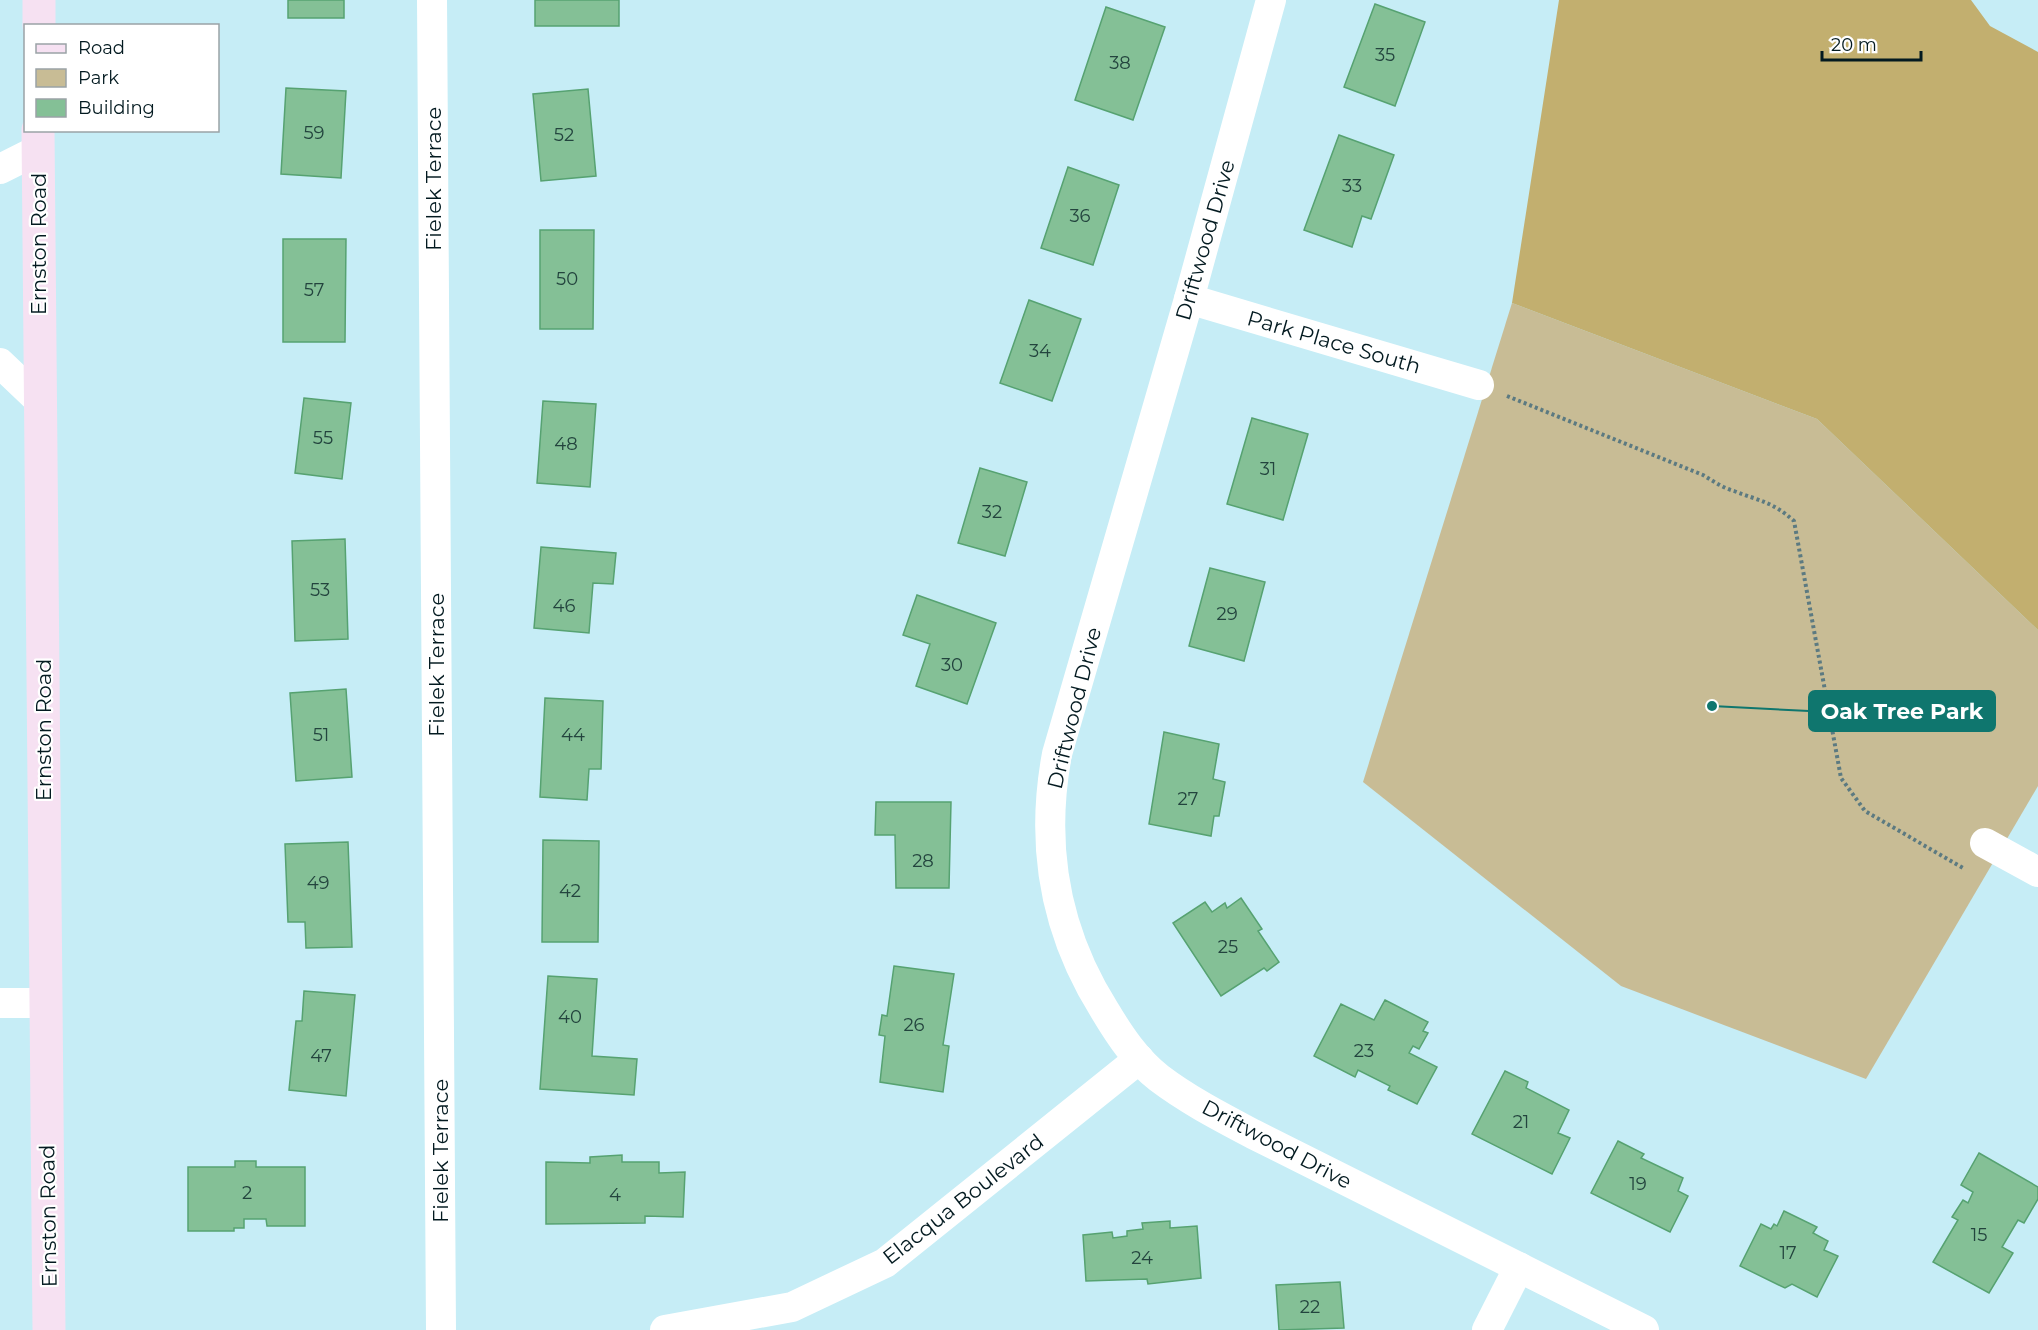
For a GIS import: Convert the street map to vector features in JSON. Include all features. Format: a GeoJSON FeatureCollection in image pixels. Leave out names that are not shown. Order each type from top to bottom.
{"type":"FeatureCollection","features":[{"type":"Feature","properties":{"kind":"street"},"geometry":{"type":"LineString","coordinates":[[39,0],[39,24]]}},
{"type":"Feature","properties":{"kind":"street","name":"Fielek Terrace"},"geometry":{"type":"LineString","coordinates":[[432,0],[441,1330]]}},
{"type":"Feature","properties":{"kind":"street","name":"Driftwood Drive"},"geometry":{"type":"LineString","coordinates":[[1271,0],[1189,299],[1057,754],[1050,804],[1053,882],[1070,944],[1098,1001],[1121,1038],[1158,1077],[1214,1113],[1644,1330]]}},
{"type":"Feature","properties":{"kind":"street"},"geometry":{"type":"LineString","coordinates":[[0,169],[38,140]]}},
{"type":"Feature","properties":{"kind":"street","name":"Ernston Road"},"geometry":{"type":"LineString","coordinates":[[38,140],[50,1330]]}},
{"type":"Feature","properties":{"kind":"street","name":"Park Place South"},"geometry":{"type":"LineString","coordinates":[[1189,299],[1479,385]]}},
{"type":"Feature","properties":{"kind":"street"},"geometry":{"type":"LineString","coordinates":[[0,363],[40,401]]}},
{"type":"Feature","properties":{"kind":"street"},"geometry":{"type":"LineString","coordinates":[[1985,843],[2038,872]]}},
{"type":"Feature","properties":{"kind":"street"},"geometry":{"type":"LineString","coordinates":[[0,1003],[45,1003]]}},
{"type":"Feature","properties":{"kind":"street","name":"Elacqua Boulevard"},"geometry":{"type":"LineString","coordinates":[[665,1330],[792,1307],[885,1263],[1139,1059]]}},
{"type":"Feature","properties":{"kind":"street"},"geometry":{"type":"LineString","coordinates":[[1487,1330],[1519,1267]]}},
{"type":"Feature","properties":{"kind":"path"},"geometry":{"type":"LineString","coordinates":[[1479,385],[1703,475],[1732,491],[1778,506],[1794,521],[1841,778],[1865,811],[1967,870],[1985,843]]}},
{"type":"Feature","properties":{"kind":"green space"},"geometry":{"type":"Polygon","coordinates":[[[1512,303],[1817,419],[2038,630],[2038,786],[1866,1079],[1621,986],[1363,782],[1512,303]]]}},
{"type":"Feature","properties":{"kind":"shaded area"},"geometry":{"type":"Polygon","coordinates":[[[1559,0],[1971,0],[1990,26],[2038,52],[2038,630],[1817,419],[1512,303],[1559,0]]]}},
{"type":"Feature","properties":{"kind":"building"},"geometry":{"type":"Polygon","coordinates":[[[288,0],[344,0],[344,18],[288,18],[288,0]]]}},
{"type":"Feature","properties":{"kind":"building"},"geometry":{"type":"Polygon","coordinates":[[[535,0],[619,0],[619,26],[535,26],[535,0]]]}},
{"type":"Feature","properties":{"kind":"building"},"geometry":{"type":"Polygon","coordinates":[[[1375,4],[1425,22],[1395,106],[1344,87],[1375,4]]]}},
{"type":"Feature","properties":{"kind":"building"},"geometry":{"type":"Polygon","coordinates":[[[1106,7],[1165,27],[1133,120],[1075,100],[1106,7]]]}},
{"type":"Feature","properties":{"kind":"building"},"geometry":{"type":"Polygon","coordinates":[[[286,88],[346,91],[341,178],[281,174],[286,88]]]}},
{"type":"Feature","properties":{"kind":"building"},"geometry":{"type":"Polygon","coordinates":[[[588,89],[596,176],[541,181],[533,94],[588,89]]]}},
{"type":"Feature","properties":{"kind":"building"},"geometry":{"type":"Polygon","coordinates":[[[1339,135],[1394,155],[1371,219],[1362,216],[1352,247],[1304,230],[1339,135]]]}},
{"type":"Feature","properties":{"kind":"building"},"geometry":{"type":"Polygon","coordinates":[[[1068,167],[1119,185],[1093,265],[1041,248],[1068,167]]]}},
{"type":"Feature","properties":{"kind":"building"},"geometry":{"type":"Polygon","coordinates":[[[540,230],[594,230],[593,329],[540,329],[540,230]]]}},
{"type":"Feature","properties":{"kind":"building"},"geometry":{"type":"Polygon","coordinates":[[[283,239],[346,239],[345,342],[283,342],[283,239]]]}},
{"type":"Feature","properties":{"kind":"building"},"geometry":{"type":"Polygon","coordinates":[[[1029,300],[1081,319],[1052,401],[1000,383],[1029,300]]]}},
{"type":"Feature","properties":{"kind":"building"},"geometry":{"type":"Polygon","coordinates":[[[304,398],[351,403],[342,479],[295,473],[304,398]]]}},
{"type":"Feature","properties":{"kind":"building"},"geometry":{"type":"Polygon","coordinates":[[[543,401],[596,404],[590,487],[537,483],[543,401]]]}},
{"type":"Feature","properties":{"kind":"building"},"geometry":{"type":"Polygon","coordinates":[[[1252,418],[1308,434],[1283,520],[1227,504],[1252,418]]]}},
{"type":"Feature","properties":{"kind":"building"},"geometry":{"type":"Polygon","coordinates":[[[980,468],[1027,482],[1005,556],[958,543],[980,468]]]}},
{"type":"Feature","properties":{"kind":"building"},"geometry":{"type":"Polygon","coordinates":[[[345,539],[348,639],[295,641],[292,541],[345,539]]]}},
{"type":"Feature","properties":{"kind":"building"},"geometry":{"type":"Polygon","coordinates":[[[541,547],[616,553],[613,584],[593,583],[589,633],[534,628],[541,547]]]}},
{"type":"Feature","properties":{"kind":"building"},"geometry":{"type":"Polygon","coordinates":[[[1210,568],[1265,582],[1244,661],[1189,646],[1210,568]]]}},
{"type":"Feature","properties":{"kind":"building"},"geometry":{"type":"Polygon","coordinates":[[[917,595],[996,623],[967,704],[916,686],[930,644],[903,635],[917,595]]]}},
{"type":"Feature","properties":{"kind":"building"},"geometry":{"type":"Polygon","coordinates":[[[346,689],[352,777],[296,781],[290,693],[346,689]]]}},
{"type":"Feature","properties":{"kind":"building"},"geometry":{"type":"Polygon","coordinates":[[[545,698],[603,701],[601,769],[589,769],[587,800],[540,797],[545,698]]]}},
{"type":"Feature","properties":{"kind":"building"},"geometry":{"type":"Polygon","coordinates":[[[1164,732],[1219,744],[1213,779],[1225,782],[1219,816],[1214,816],[1211,836],[1149,824],[1164,732]]]}},
{"type":"Feature","properties":{"kind":"building"},"geometry":{"type":"Polygon","coordinates":[[[876,802],[951,802],[949,888],[896,888],[895,835],[875,835],[876,802]]]}},
{"type":"Feature","properties":{"kind":"building"},"geometry":{"type":"Polygon","coordinates":[[[543,840],[599,841],[598,942],[542,942],[543,840]]]}},
{"type":"Feature","properties":{"kind":"building"},"geometry":{"type":"Polygon","coordinates":[[[348,842],[352,947],[306,948],[305,922],[288,922],[285,844],[348,842]]]}},
{"type":"Feature","properties":{"kind":"building"},"geometry":{"type":"Polygon","coordinates":[[[1241,898],[1262,929],[1258,931],[1279,962],[1267,971],[1264,968],[1221,996],[1173,923],[1205,902],[1212,912],[1225,903],[1227,908],[1241,898]]]}},
{"type":"Feature","properties":{"kind":"building"},"geometry":{"type":"Polygon","coordinates":[[[894,966],[954,974],[943,1045],[949,1046],[943,1092],[880,1082],[885,1036],[879,1035],[882,1015],[887,1016],[894,966]]]}},
{"type":"Feature","properties":{"kind":"building"},"geometry":{"type":"Polygon","coordinates":[[[548,976],[597,979],[592,1056],[637,1059],[634,1095],[540,1089],[548,976]]]}},
{"type":"Feature","properties":{"kind":"building"},"geometry":{"type":"Polygon","coordinates":[[[304,991],[355,995],[346,1096],[289,1090],[296,1021],[302,1021],[304,991]]]}},
{"type":"Feature","properties":{"kind":"building"},"geometry":{"type":"Polygon","coordinates":[[[1385,1000],[1428,1022],[1423,1031],[1428,1033],[1419,1049],[1413,1046],[1409,1053],[1437,1067],[1417,1104],[1388,1090],[1390,1086],[1358,1070],[1355,1077],[1314,1056],[1341,1004],[1374,1020],[1385,1000]]]}},
{"type":"Feature","properties":{"kind":"building"},"geometry":{"type":"Polygon","coordinates":[[[1505,1071],[1528,1082],[1526,1088],[1569,1110],[1558,1133],[1570,1138],[1552,1174],[1472,1134],[1505,1071]]]}},
{"type":"Feature","properties":{"kind":"building"},"geometry":{"type":"Polygon","coordinates":[[[1618,1141],[1644,1154],[1641,1158],[1683,1178],[1678,1191],[1688,1196],[1670,1232],[1591,1193],[1618,1141]]]}},
{"type":"Feature","properties":{"kind":"building"},"geometry":{"type":"Polygon","coordinates":[[[1979,1153],[2038,1187],[2038,1199],[2024,1223],[2018,1220],[2002,1247],[2013,1253],[1989,1293],[1933,1262],[1958,1220],[1952,1217],[1963,1200],[1968,1203],[1973,1192],[1961,1185],[1979,1153]]]}},
{"type":"Feature","properties":{"kind":"building"},"geometry":{"type":"Polygon","coordinates":[[[622,1155],[622,1162],[659,1162],[659,1173],[685,1172],[683,1217],[645,1216],[645,1223],[546,1224],[546,1162],[590,1163],[590,1157],[622,1155]]]}},
{"type":"Feature","properties":{"kind":"building"},"geometry":{"type":"Polygon","coordinates":[[[235,1161],[256,1161],[256,1167],[305,1167],[305,1226],[267,1226],[266,1219],[244,1219],[244,1228],[234,1228],[234,1231],[188,1231],[188,1167],[235,1167],[235,1161]]]}},
{"type":"Feature","properties":{"kind":"building"},"geometry":{"type":"Polygon","coordinates":[[[1784,1211],[1817,1227],[1813,1233],[1828,1241],[1824,1250],[1838,1256],[1817,1297],[1792,1284],[1785,1288],[1740,1266],[1761,1224],[1771,1229],[1774,1224],[1777,1226],[1784,1211]]]}},
{"type":"Feature","properties":{"kind":"building"},"geometry":{"type":"Polygon","coordinates":[[[1170,1221],[1170,1228],[1197,1226],[1201,1278],[1148,1284],[1147,1279],[1086,1281],[1083,1235],[1112,1232],[1113,1238],[1127,1236],[1127,1231],[1143,1229],[1142,1223],[1170,1221]]]}},
{"type":"Feature","properties":{"kind":"building"},"geometry":{"type":"Polygon","coordinates":[[[1340,1282],[1344,1328],[1279,1330],[1276,1285],[1340,1282]]]}},
{"type":"Feature","properties":{"kind":"place","name":"Oak Tree Park"},"geometry":{"type":"Point","coordinates":[1712,706]}}]}
